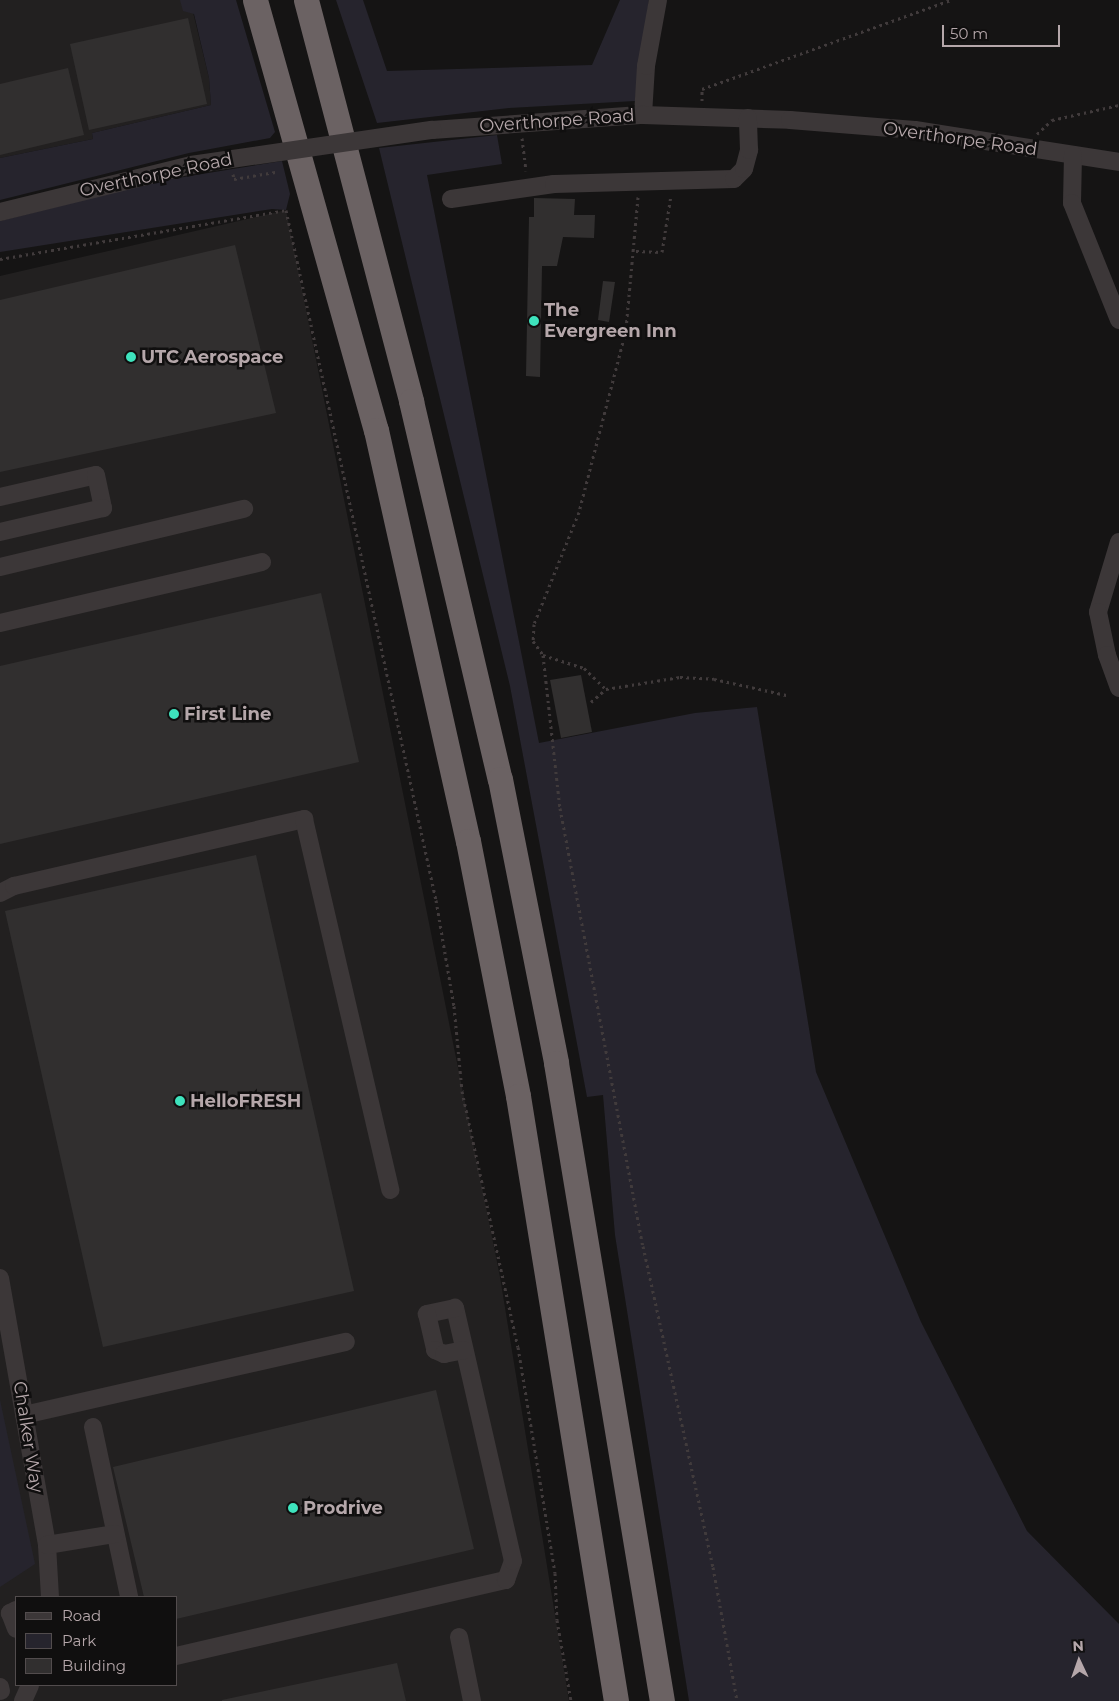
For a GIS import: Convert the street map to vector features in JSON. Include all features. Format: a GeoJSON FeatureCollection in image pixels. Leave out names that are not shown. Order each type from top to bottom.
{"type":"FeatureCollection","features":[{"type":"Feature","properties":{"kind":"highway"},"geometry":{"type":"LineString","coordinates":[[255,0],[376,430],[468,841],[518,1096],[616,1701]]}},
{"type":"Feature","properties":{"kind":"highway"},"geometry":{"type":"LineString","coordinates":[[306,0],[407,382],[500,778],[556,1063],[662,1701]]}},
{"type":"Feature","properties":{"kind":"street"},"geometry":{"type":"LineString","coordinates":[[644,115],[646,66],[658,0]]}},
{"type":"Feature","properties":{"kind":"street","name":"Overthorpe Road"},"geometry":{"type":"LineString","coordinates":[[0,212],[192,164],[432,130],[520,122],[644,115],[748,118],[915,130],[1119,162]]}},
{"type":"Feature","properties":{"kind":"street"},"geometry":{"type":"LineString","coordinates":[[450,199],[554,184],[638,184],[734,179],[744,169],[749,150],[748,118]]}},
{"type":"Feature","properties":{"kind":"street"},"geometry":{"type":"LineString","coordinates":[[1073,155],[1072,203],[1119,320]]}},
{"type":"Feature","properties":{"kind":"street"},"geometry":{"type":"LineString","coordinates":[[0,497],[96,475],[103,508],[0,532]]}},
{"type":"Feature","properties":{"kind":"street"},"geometry":{"type":"LineString","coordinates":[[0,567],[244,509]]}},
{"type":"Feature","properties":{"kind":"street"},"geometry":{"type":"LineString","coordinates":[[1119,542],[1098,612],[1107,655],[1119,688]]}},
{"type":"Feature","properties":{"kind":"street"},"geometry":{"type":"LineString","coordinates":[[0,623],[262,562]]}},
{"type":"Feature","properties":{"kind":"street"},"geometry":{"type":"LineString","coordinates":[[0,893],[14,886],[304,819],[390,1190]]}},
{"type":"Feature","properties":{"kind":"street","name":"Chalker Way"},"geometry":{"type":"LineString","coordinates":[[0,1278],[47,1545],[50,1596]]}},
{"type":"Feature","properties":{"kind":"street"},"geometry":{"type":"LineString","coordinates":[[24,1415],[346,1342]]}},
{"type":"Feature","properties":{"kind":"street"},"geometry":{"type":"LineString","coordinates":[[178,1656],[506,1580],[513,1561],[464,1350]]}},
{"type":"Feature","properties":{"kind":"street"},"geometry":{"type":"LineString","coordinates":[[93,1428],[129,1596]]}},
{"type":"Feature","properties":{"kind":"street"},"geometry":{"type":"LineString","coordinates":[[47,1545],[115,1534]]}},
{"type":"Feature","properties":{"kind":"street"},"geometry":{"type":"LineString","coordinates":[[459,1637],[472,1701]]}},
{"type":"Feature","properties":{"kind":"street"},"geometry":{"type":"LineString","coordinates":[[23,1701],[30,1686]]}},
{"type":"Feature","properties":{"kind":"path"},"geometry":{"type":"LineString","coordinates":[[702,116],[702,89],[951,0]]}},
{"type":"Feature","properties":{"kind":"path"},"geometry":{"type":"LineString","coordinates":[[1034,149],[1038,129],[1052,120],[1119,105]]}},
{"type":"Feature","properties":{"kind":"path"},"geometry":{"type":"LineString","coordinates":[[520,122],[526,171]]}},
{"type":"Feature","properties":{"kind":"path"},"geometry":{"type":"LineString","coordinates":[[232,167],[234,179],[275,172]]}},
{"type":"Feature","properties":{"kind":"path"},"geometry":{"type":"LineString","coordinates":[[636,252],[662,252],[671,211],[672,182]]}},
{"type":"Feature","properties":{"kind":"path"},"geometry":{"type":"LineString","coordinates":[[638,184],[636,252],[626,330],[579,512],[534,624],[533,641],[543,655],[560,808],[643,1246],[713,1567],[737,1701]]}},
{"type":"Feature","properties":{"kind":"path"},"geometry":{"type":"LineString","coordinates":[[0,259],[286,210],[436,900],[454,1006],[462,1091],[518,1347],[555,1573],[557,1620],[571,1701]]}},
{"type":"Feature","properties":{"kind":"path"},"geometry":{"type":"LineString","coordinates":[[543,655],[584,668],[606,689]]}},
{"type":"Feature","properties":{"kind":"path"},"geometry":{"type":"LineString","coordinates":[[591,702],[606,689],[680,678],[714,679],[786,696]]}},
{"type":"Feature","properties":{"kind":"shaded area"},"geometry":{"type":"Polygon","coordinates":[[[0,0],[190,0],[209,78],[211,105],[92,133],[93,139],[0,158],[0,0]]]}},
{"type":"Feature","properties":{"kind":"shaded area"},"geometry":{"type":"Polygon","coordinates":[[[286,210],[500,1277],[569,1701],[0,1701],[0,276],[286,210]]]}},
{"type":"Feature","properties":{"kind":"green space"},"geometry":{"type":"Polygon","coordinates":[[[180,0],[236,0],[275,132],[270,138],[189,153],[0,200],[0,158],[93,139],[92,133],[211,105],[209,78],[194,14],[183,11],[180,0]]]}},
{"type":"Feature","properties":{"kind":"green space"},"geometry":{"type":"Polygon","coordinates":[[[336,0],[363,0],[387,71],[592,65],[620,0],[649,0],[635,101],[509,108],[377,123],[336,0]]]}},
{"type":"Feature","properties":{"kind":"green space"},"geometry":{"type":"Polygon","coordinates":[[[497,135],[502,164],[427,175],[539,743],[695,713],[757,707],[816,1072],[921,1322],[1027,1531],[1119,1624],[1119,1701],[689,1701],[615,1235],[603,1095],[587,1097],[510,686],[379,148],[497,135]]]}},
{"type":"Feature","properties":{"kind":"green space"},"geometry":{"type":"Polygon","coordinates":[[[282,161],[290,194],[286,210],[272,209],[0,252],[0,221],[159,181],[282,161]]]}},
{"type":"Feature","properties":{"kind":"green space"},"geometry":{"type":"Polygon","coordinates":[[[0,1400],[35,1564],[0,1587],[0,1400]]]}},
{"type":"Feature","properties":{"kind":"building"},"geometry":{"type":"Polygon","coordinates":[[[188,18],[207,104],[89,130],[70,44],[188,18]]]}},
{"type":"Feature","properties":{"kind":"building"},"geometry":{"type":"Polygon","coordinates":[[[68,68],[84,135],[0,155],[0,84],[68,68]]]}},
{"type":"Feature","properties":{"kind":"building","name":"The Evergreen Inn"},"geometry":{"type":"Polygon","coordinates":[[[534,198],[575,199],[574,215],[595,215],[594,238],[563,237],[557,266],[542,266],[540,377],[526,376],[529,217],[534,217],[534,198]]]}},
{"type":"Feature","properties":{"kind":"building","name":"UTC Aerospace"},"geometry":{"type":"Polygon","coordinates":[[[235,245],[276,413],[0,472],[0,300],[235,245]]]}},
{"type":"Feature","properties":{"kind":"building"},"geometry":{"type":"Polygon","coordinates":[[[603,281],[615,282],[609,322],[598,320],[603,281]]]}},
{"type":"Feature","properties":{"kind":"building","name":"First Line"},"geometry":{"type":"Polygon","coordinates":[[[321,593],[359,762],[0,844],[0,666],[321,593]]]}},
{"type":"Feature","properties":{"kind":"building"},"geometry":{"type":"Polygon","coordinates":[[[581,675],[592,732],[561,738],[550,680],[581,675]]]}},
{"type":"Feature","properties":{"kind":"building","name":"HelloFRESH"},"geometry":{"type":"Polygon","coordinates":[[[256,855],[354,1291],[103,1347],[5,911],[256,855]]]}},
{"type":"Feature","properties":{"kind":"building","name":"Prodrive"},"geometry":{"type":"Polygon","coordinates":[[[436,1390],[474,1549],[178,1619],[178,1596],[144,1596],[113,1467],[436,1390]]]}},
{"type":"Feature","properties":{"kind":"building"},"geometry":{"type":"Polygon","coordinates":[[[397,1663],[406,1701],[222,1701],[222,1700],[397,1663]]]}},
{"type":"Feature","properties":{"kind":"place","name":"The Evergreen Inn"},"geometry":{"type":"Point","coordinates":[534,321]}},
{"type":"Feature","properties":{"kind":"place","name":"UTC Aerospace"},"geometry":{"type":"Point","coordinates":[131,357]}},
{"type":"Feature","properties":{"kind":"place","name":"First Line"},"geometry":{"type":"Point","coordinates":[174,714]}},
{"type":"Feature","properties":{"kind":"place","name":"HelloFRESH"},"geometry":{"type":"Point","coordinates":[180,1101]}},
{"type":"Feature","properties":{"kind":"place","name":"Prodrive"},"geometry":{"type":"Point","coordinates":[293,1508]}}]}
